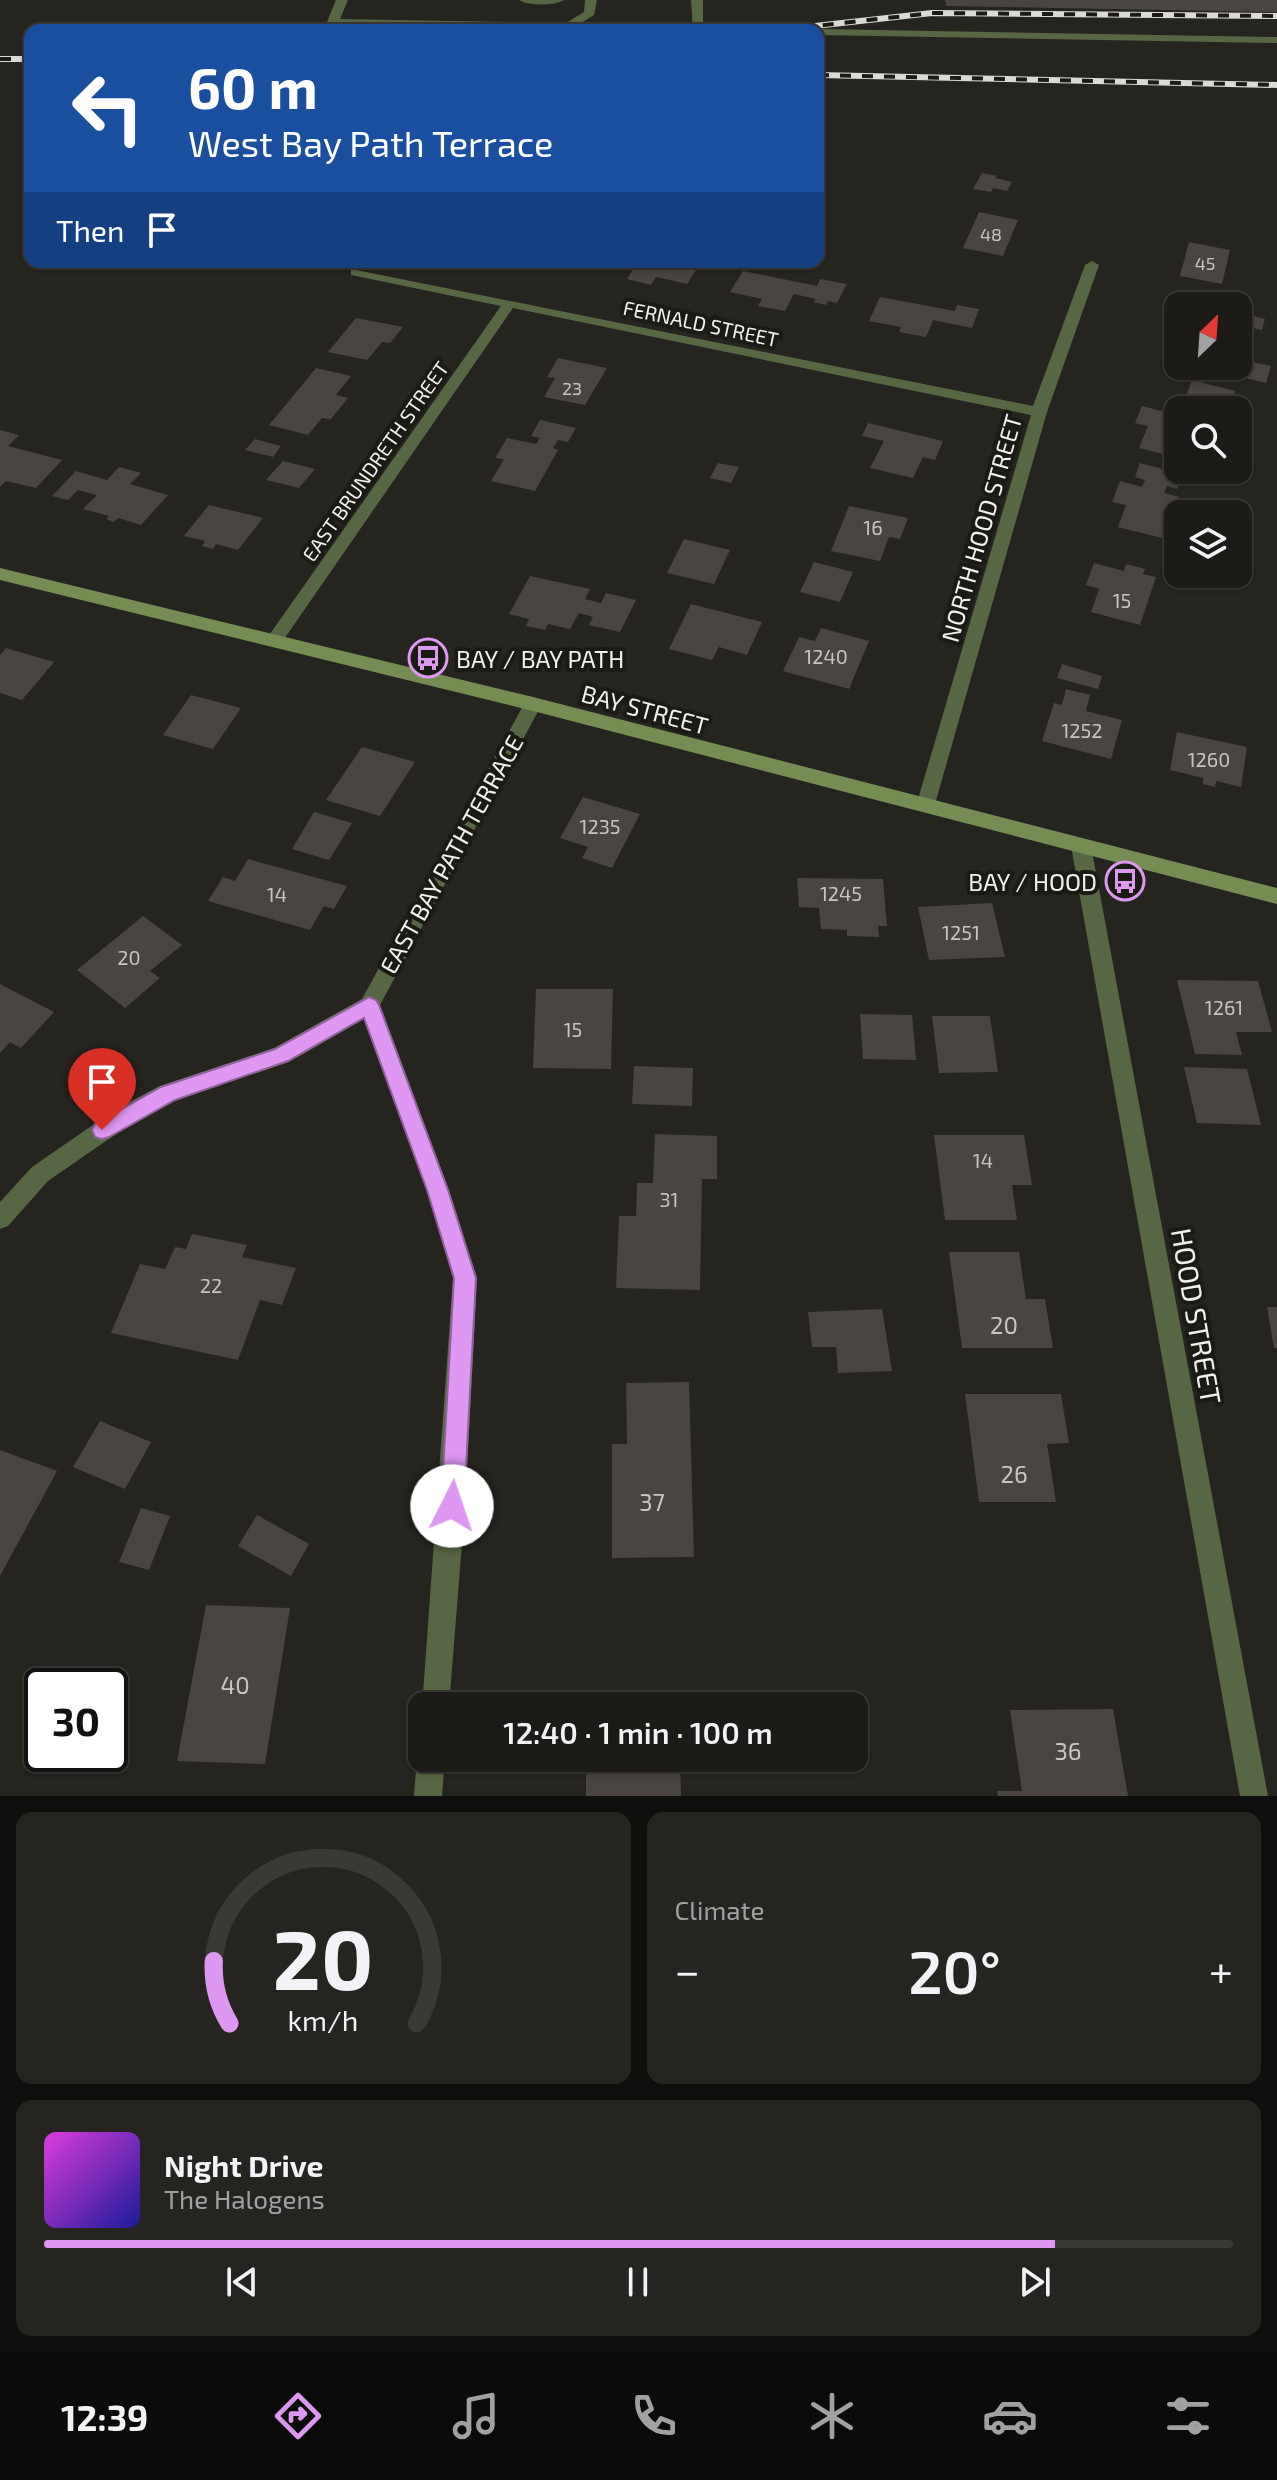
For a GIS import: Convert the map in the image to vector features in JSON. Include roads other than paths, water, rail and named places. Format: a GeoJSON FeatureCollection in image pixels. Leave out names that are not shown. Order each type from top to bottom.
{"type":"FeatureCollection","features":[{"type":"Feature","properties":{"kind":"main road","name":"BAY STREET"},"geometry":{"type":"LineString","coordinates":[[0,574],[533,704],[1277,896]]}},
{"type":"Feature","properties":{"kind":"street"},"geometry":{"type":"LineString","coordinates":[[342,0],[333,22],[427,24]]}},
{"type":"Feature","properties":{"kind":"street"},"geometry":{"type":"LineString","coordinates":[[525,0],[558,0]]}},
{"type":"Feature","properties":{"kind":"street"},"geometry":{"type":"LineString","coordinates":[[573,24],[590,13],[591,0]]}},
{"type":"Feature","properties":{"kind":"street"},"geometry":{"type":"LineString","coordinates":[[697,0],[697,24]]}},
{"type":"Feature","properties":{"kind":"street"},"geometry":{"type":"LineString","coordinates":[[824,32],[1277,40]]}},
{"type":"Feature","properties":{"kind":"street","name":"NORTH HOOD STREET"},"geometry":{"type":"LineString","coordinates":[[926,806],[1039,412],[1092,265]]}},
{"type":"Feature","properties":{"kind":"street","name":"FERNALD STREET"},"geometry":{"type":"LineString","coordinates":[[356,272],[1039,412]]}},
{"type":"Feature","properties":{"kind":"street","name":"EAST BRUNDRETH STREET"},"geometry":{"type":"LineString","coordinates":[[274,641],[509,304]]}},
{"type":"Feature","properties":{"kind":"street","name":"EAST BAY PATH TERRACE"},"geometry":{"type":"LineString","coordinates":[[369,1005],[533,704]]}},
{"type":"Feature","properties":{"kind":"street","name":"HOOD STREET"},"geometry":{"type":"LineString","coordinates":[[1081,846],[1254,1796]]}},
{"type":"Feature","properties":{"kind":"street"},"geometry":{"type":"LineString","coordinates":[[0,1218],[40,1174],[124,1116],[168,1093],[281,1055],[369,1005],[438,1190],[465,1278],[452,1506],[436,1692]]}},
{"type":"Feature","properties":{"kind":"street"},"geometry":{"type":"LineString","coordinates":[[428,1796],[430,1772]]}},
{"type":"Feature","properties":{"kind":"railway"},"geometry":{"type":"LineString","coordinates":[[824,25],[932,13],[1277,16]]}},
{"type":"Feature","properties":{"kind":"railway"},"geometry":{"type":"LineString","coordinates":[[0,59],[24,59]]}},
{"type":"Feature","properties":{"kind":"railway"},"geometry":{"type":"LineString","coordinates":[[824,75],[1277,85]]}},
{"type":"Feature","properties":{"kind":"place","name":"BAY / BAY PATH"},"geometry":{"type":"Point","coordinates":[428,658]}},
{"type":"Feature","properties":{"kind":"place","name":"BAY / HOOD"},"geometry":{"type":"Point","coordinates":[1125,881]}}]}
